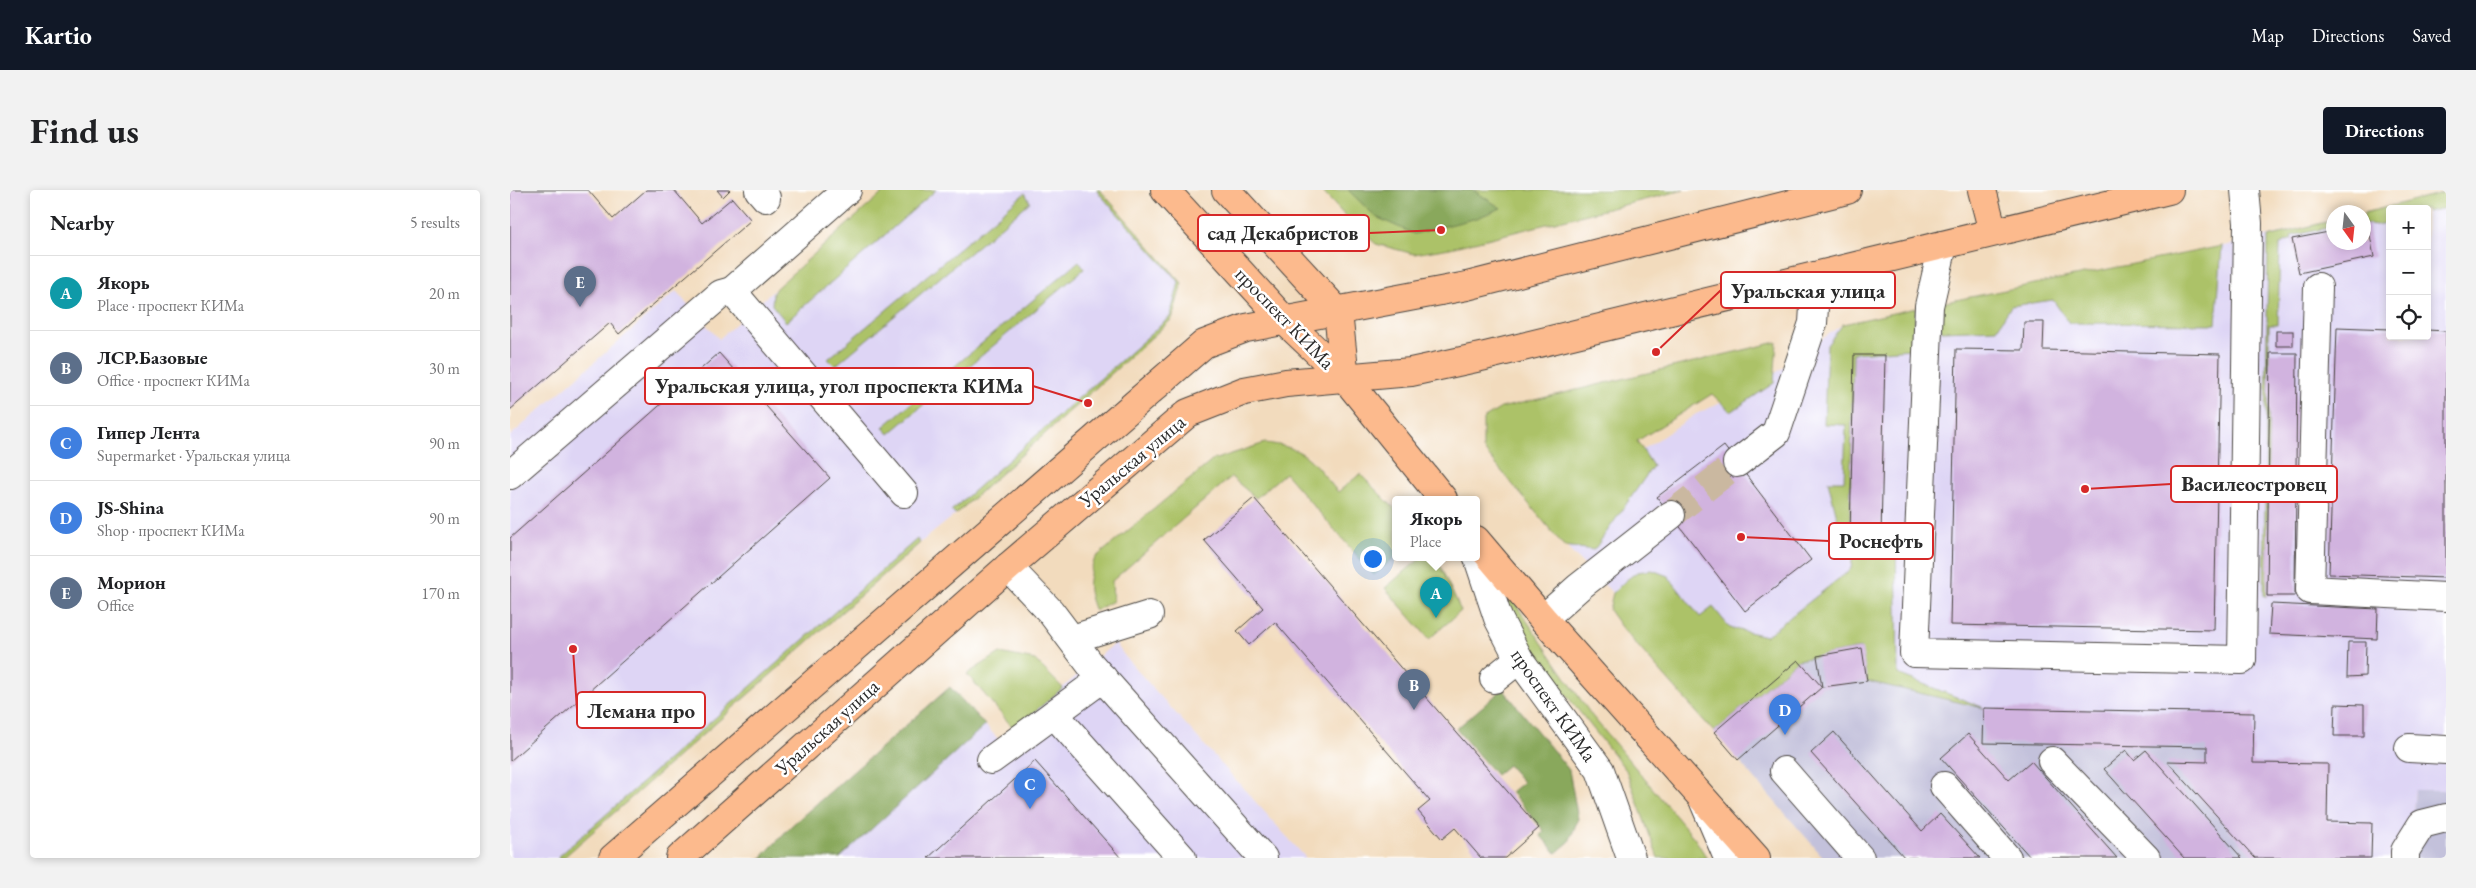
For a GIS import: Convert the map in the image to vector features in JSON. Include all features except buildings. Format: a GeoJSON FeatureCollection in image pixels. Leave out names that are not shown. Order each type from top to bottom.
{"type":"FeatureCollection","features":[{"type":"Feature","properties":{"kind":"main road","name":"проспект КИМа"},"geometry":{"type":"LineString","coordinates":[[1165,190],[1285,321],[1344,378],[1441,496]]}},
{"type":"Feature","properties":{"kind":"main road"},"geometry":{"type":"LineString","coordinates":[[1226,190],[1338,312]]}},
{"type":"Feature","properties":{"kind":"main road","name":"Уральская улица"},"geometry":{"type":"LineString","coordinates":[[613,858],[1197,348],[1204,344],[1246,328],[1467,286],[1847,190]]}},
{"type":"Feature","properties":{"kind":"main road"},"geometry":{"type":"LineString","coordinates":[[1982,190],[1993,232]]}},
{"type":"Feature","properties":{"kind":"main road","name":"Уральская улица"},"geometry":{"type":"LineString","coordinates":[[680,858],[1008,567],[1188,413],[1244,391],[1286,383],[1411,372],[2169,190]]}},
{"type":"Feature","properties":{"kind":"main road","name":"проспект КИМа"},"geometry":{"type":"LineString","coordinates":[[1338,312],[1344,378]]}},
{"type":"Feature","properties":{"kind":"main road","name":"проспект КИМа"},"geometry":{"type":"LineString","coordinates":[[1480,545],[1543,619],[1756,858]]}},
{"type":"Feature","properties":{"kind":"street"},"geometry":{"type":"LineString","coordinates":[[510,475],[721,294],[732,291],[847,190]]}},
{"type":"Feature","properties":{"kind":"street"},"geometry":{"type":"LineString","coordinates":[[1943,245],[1929,306],[1914,652],[2242,660],[2248,223],[2245,190]]}},
{"type":"Feature","properties":{"kind":"street"},"geometry":{"type":"LineString","coordinates":[[1737,463],[1776,433],[1813,323],[1816,276]]}},
{"type":"Feature","properties":{"kind":"street"},"geometry":{"type":"LineString","coordinates":[[2318,287],[2310,590],[2446,596]]}},
{"type":"Feature","properties":{"kind":"street"},"geometry":{"type":"LineString","coordinates":[[732,291],[904,493]]}},
{"type":"Feature","properties":{"kind":"street"},"geometry":{"type":"LineString","coordinates":[[1543,619],[1580,587],[1671,515]]}},
{"type":"Feature","properties":{"kind":"street","name":"проспект КИМа"},"geometry":{"type":"LineString","coordinates":[[1479,561],[1498,618],[1519,659],[1600,770],[1631,858]]}},
{"type":"Feature","properties":{"kind":"street"},"geometry":{"type":"LineString","coordinates":[[1008,567],[1050,610],[1103,678],[1261,858]]}},
{"type":"Feature","properties":{"kind":"street"},"geometry":{"type":"LineString","coordinates":[[1072,639],[1148,615]]}},
{"type":"Feature","properties":{"kind":"street"},"geometry":{"type":"LineString","coordinates":[[1494,680],[1519,659]]}},
{"type":"Feature","properties":{"kind":"street"},"geometry":{"type":"LineString","coordinates":[[992,760],[1103,678]]}},
{"type":"Feature","properties":{"kind":"street"},"geometry":{"type":"LineString","coordinates":[[1054,714],[1182,858]]}},
{"type":"Feature","properties":{"kind":"street"},"geometry":{"type":"LineString","coordinates":[[2409,748],[2446,750]]}},
{"type":"Feature","properties":{"kind":"street"},"geometry":{"type":"LineString","coordinates":[[2052,762],[2146,858]]}},
{"type":"Feature","properties":{"kind":"street"},"geometry":{"type":"LineString","coordinates":[[1784,772],[1860,858]]}},
{"type":"Feature","properties":{"kind":"street"},"geometry":{"type":"LineString","coordinates":[[1944,786],[2007,858]]}},
{"type":"Feature","properties":{"kind":"street","name":"проспект КИМа"},"geometry":{"type":"LineString","coordinates":[[1702,796],[1728,858]]}},
{"type":"Feature","properties":{"kind":"street"},"geometry":{"type":"LineString","coordinates":[[2405,858],[2405,851],[2422,824],[2446,818]]}},
{"type":"Feature","properties":{"kind":"shaded area"},"geometry":{"type":"Polygon","coordinates":[[[886,190],[1100,190],[1182,283],[1172,319],[956,514],[920,543],[563,858],[510,858],[510,436],[676,291],[719,339],[886,190]]]}},
{"type":"Feature","properties":{"kind":"shaded area"},"geometry":{"type":"Polygon","coordinates":[[[2446,192],[2446,790],[2415,790],[2409,858],[2255,858],[2167,761],[1983,743],[1689,668],[1568,549],[1641,451],[1696,414],[1755,388],[1843,324],[2248,241],[2326,222],[2326,250],[2371,250],[2371,211],[2386,207],[2386,340],[2431,340],[2431,205],[2395,205],[2446,192]]]}},
{"type":"Feature","properties":{"kind":"shaded area"},"geometry":{"type":"Polygon","coordinates":[[[1115,643],[1127,659],[1306,858],[840,858],[985,725],[1000,741],[1115,643]]]}},
{"type":"Feature","properties":{"kind":"shaded area"},"geometry":{"type":"Polygon","coordinates":[[[1862,648],[1867,681],[1984,708],[1983,743],[2207,747],[2207,762],[2168,762],[2255,858],[1824,858],[1714,732],[1798,660],[1862,648]]]}},
{"type":"Feature","properties":{"kind":"shaded area"},"geometry":{"type":"Polygon","coordinates":[[[2415,790],[2446,790],[2446,858],[2409,858],[2415,790]]]}},
{"type":"Feature","properties":{"kind":"green space"},"geometry":{"type":"Polygon","coordinates":[[[886,190],[936,190],[786,322],[772,305],[773,293],[776,288],[886,190]]]}},
{"type":"Feature","properties":{"kind":"green space"},"geometry":{"type":"Polygon","coordinates":[[[1096,190],[1100,190],[1182,283],[1172,319],[956,514],[951,511],[1170,317],[1179,282],[1096,190]]]}},
{"type":"Feature","properties":{"kind":"green space"},"geometry":{"type":"Polygon","coordinates":[[[1321,190],[1684,190],[1450,248],[1414,254],[1376,244],[1346,217],[1321,190]]]}},
{"type":"Feature","properties":{"kind":"green space"},"geometry":{"type":"Polygon","coordinates":[[[1348,190],[1473,190],[1501,208],[1477,218],[1414,234],[1376,217],[1348,190]]]}},
{"type":"Feature","properties":{"kind":"green space"},"geometry":{"type":"Polygon","coordinates":[[[2446,192],[2446,208],[2431,211],[2431,205],[2395,205],[2446,192]]]}},
{"type":"Feature","properties":{"kind":"green space"},"geometry":{"type":"Polygon","coordinates":[[[1025,193],[1030,202],[835,366],[828,359],[1025,193]]]}},
{"type":"Feature","properties":{"kind":"green space"},"geometry":{"type":"Polygon","coordinates":[[[2386,207],[2386,223],[2371,224],[2371,211],[2386,207]]]}},
{"type":"Feature","properties":{"kind":"green space"},"geometry":{"type":"Polygon","coordinates":[[[2326,222],[2326,228],[2291,236],[2292,239],[2280,244],[2278,325],[2269,325],[2267,596],[2264,596],[2268,237],[2326,222]]]}},
{"type":"Feature","properties":{"kind":"green space"},"geometry":{"type":"Polygon","coordinates":[[[2222,246],[2216,324],[2069,323],[2053,300],[2011,306],[1997,329],[1942,331],[1936,304],[2222,246]]]}},
{"type":"Feature","properties":{"kind":"green space"},"geometry":{"type":"Polygon","coordinates":[[[1079,261],[1084,269],[889,434],[883,427],[1079,261]]]}},
{"type":"Feature","properties":{"kind":"green space"},"geometry":{"type":"Polygon","coordinates":[[[1916,308],[1912,349],[1853,353],[1850,535],[1896,538],[1898,674],[1984,708],[1867,681],[1861,648],[1798,660],[1714,732],[1621,627],[1609,610],[1613,593],[1637,572],[1652,570],[1668,576],[1700,617],[1713,607],[1730,628],[1766,636],[1851,569],[1853,554],[1842,537],[1828,481],[1844,481],[1846,425],[1824,424],[1827,345],[1843,324],[1916,308]]]}},
{"type":"Feature","properties":{"kind":"green space"},"geometry":{"type":"Polygon","coordinates":[[[1777,342],[1774,383],[1731,412],[1712,394],[1637,441],[1653,466],[1594,550],[1564,546],[1483,449],[1483,419],[1501,408],[1777,342]]]}},
{"type":"Feature","properties":{"kind":"green space"},"geometry":{"type":"Polygon","coordinates":[[[1265,443],[1291,448],[1308,458],[1338,492],[1360,474],[1392,506],[1392,559],[1374,575],[1285,473],[1256,498],[1231,477],[1112,581],[1113,601],[1095,611],[1090,597],[1089,584],[1090,572],[1095,558],[1213,460],[1265,443]]]}},
{"type":"Feature","properties":{"kind":"green space"},"geometry":{"type":"Polygon","coordinates":[[[917,539],[920,543],[563,858],[557,858],[917,539]]]}},
{"type":"Feature","properties":{"kind":"green space"},"geometry":{"type":"Polygon","coordinates":[[[1417,561],[1438,561],[1461,611],[1429,639],[1385,588],[1417,561]]]}},
{"type":"Feature","properties":{"kind":"green space"},"geometry":{"type":"Polygon","coordinates":[[[1509,600],[1514,602],[1592,716],[1695,839],[1707,858],[1658,858],[1626,770],[1535,656],[1522,637],[1508,605],[1509,600]]]}},
{"type":"Feature","properties":{"kind":"green space"},"geometry":{"type":"Polygon","coordinates":[[[1000,653],[1035,660],[1063,688],[1014,729],[967,674],[1000,653]]]}},
{"type":"Feature","properties":{"kind":"green space"},"geometry":{"type":"Polygon","coordinates":[[[950,687],[985,725],[840,858],[761,858],[791,826],[950,687]]]}},
{"type":"Feature","properties":{"kind":"green space"},"geometry":{"type":"Polygon","coordinates":[[[1503,689],[1569,770],[1578,819],[1569,842],[1556,853],[1540,835],[1544,831],[1511,792],[1523,782],[1508,765],[1496,775],[1456,729],[1503,689]]]}},
{"type":"Feature","properties":{"kind":"tunnel"},"geometry":{"type":"LineString","coordinates":[[1671,515],[1737,463]]}},
{"type":"Feature","properties":{"kind":"place","name":"сад Декабристов"},"geometry":{"type":"Point","coordinates":[1441,230]}},
{"type":"Feature","properties":{"kind":"place","name":"Морион"},"geometry":{"type":"Point","coordinates":[580,307]}},
{"type":"Feature","properties":{"kind":"place","name":"Уральская улица"},"geometry":{"type":"Point","coordinates":[1656,352]}},
{"type":"Feature","properties":{"kind":"place","name":"Уральская улица, угол проспекта КИМа"},"geometry":{"type":"Point","coordinates":[1088,403]}},
{"type":"Feature","properties":{"kind":"place","name":"Василеостровец"},"geometry":{"type":"Point","coordinates":[2085,489]}},
{"type":"Feature","properties":{"kind":"place","name":"Роснефть"},"geometry":{"type":"Point","coordinates":[1741,537]}},
{"type":"Feature","properties":{"kind":"place","name":"Якорь"},"geometry":{"type":"Point","coordinates":[1436,618]}},
{"type":"Feature","properties":{"kind":"place","name":"Лемана про"},"geometry":{"type":"Point","coordinates":[573,649]}},
{"type":"Feature","properties":{"kind":"place","name":"ЛСР.Базовые"},"geometry":{"type":"Point","coordinates":[1414,710]}},
{"type":"Feature","properties":{"kind":"place","name":"JS-Shina"},"geometry":{"type":"Point","coordinates":[1785,735]}},
{"type":"Feature","properties":{"kind":"place","name":"Гипер Лента"},"geometry":{"type":"Point","coordinates":[1030,809]}}]}
